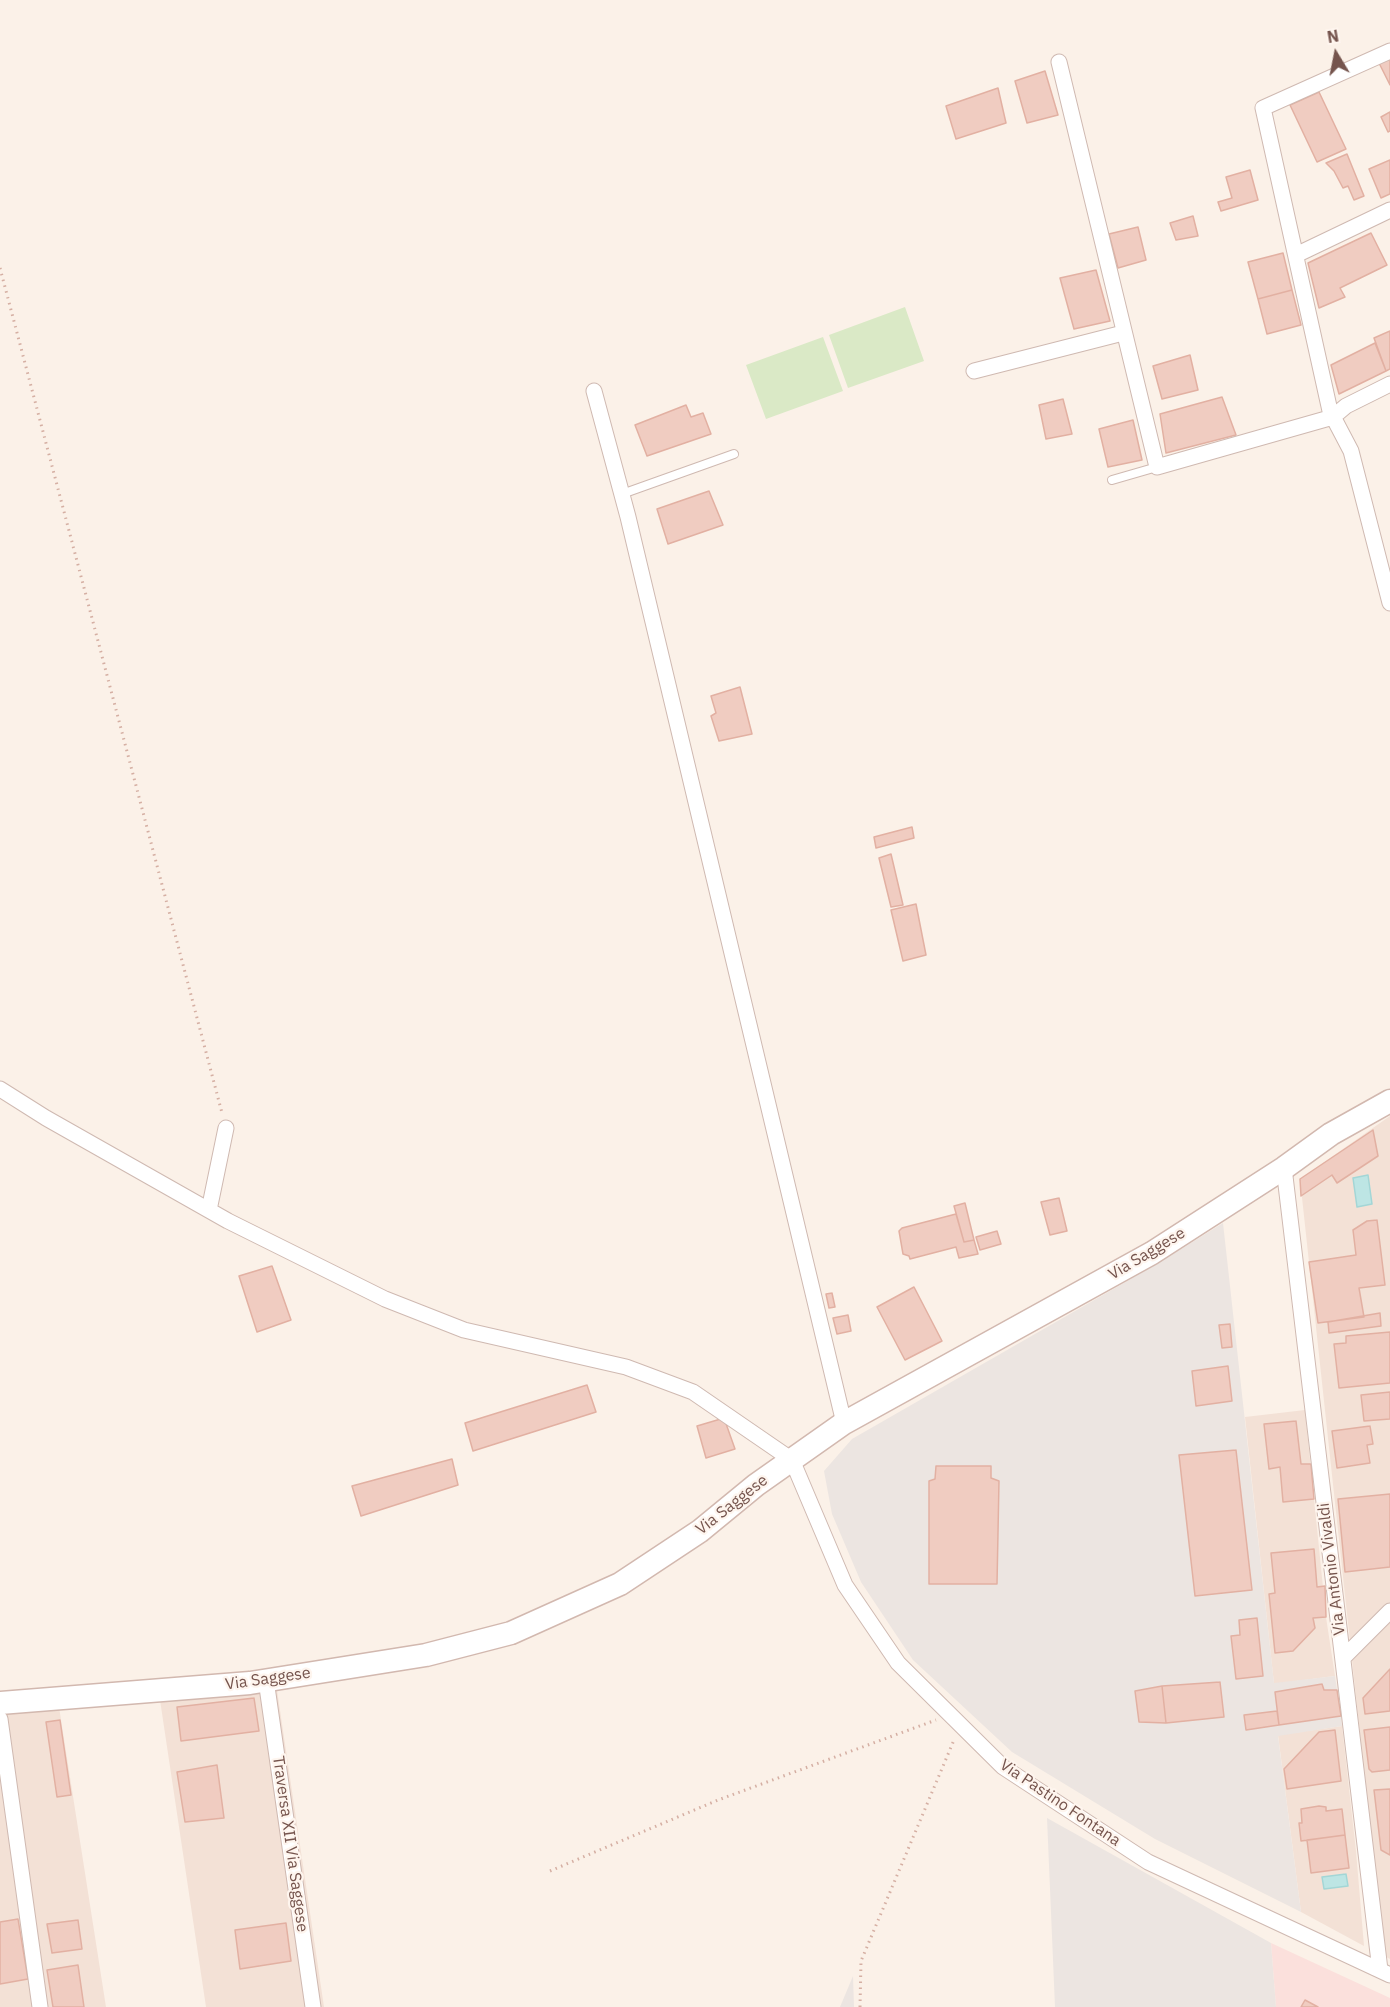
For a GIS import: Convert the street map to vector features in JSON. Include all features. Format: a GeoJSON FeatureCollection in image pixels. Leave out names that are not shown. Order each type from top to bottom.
{"type":"FeatureCollection","features":[{"type":"Feature","properties":{"kind":"main road","name":"Via Saggese"},"geometry":{"type":"LineString","coordinates":[[0,1702],[266,1680],[426,1655],[512,1633],[620,1584],[700,1531],[844,1423],[1152,1253],[1284,1168],[1331,1134],[1390,1101]]}},
{"type":"Feature","properties":{"kind":"street"},"geometry":{"type":"LineString","coordinates":[[1390,51],[1263,108],[1333,417],[1351,451],[1390,603]]}},
{"type":"Feature","properties":{"kind":"street"},"geometry":{"type":"LineString","coordinates":[[1059,62],[1157,467],[1333,417],[1346,406],[1390,384]]}},
{"type":"Feature","properties":{"kind":"street"},"geometry":{"type":"LineString","coordinates":[[1296,255],[1390,210]]}},
{"type":"Feature","properties":{"kind":"street"},"geometry":{"type":"LineString","coordinates":[[974,371],[1123,333]]}},
{"type":"Feature","properties":{"kind":"street"},"geometry":{"type":"LineString","coordinates":[[594,391],[622,494],[844,1423]]}},
{"type":"Feature","properties":{"kind":"street"},"geometry":{"type":"LineString","coordinates":[[0,1089],[46,1118],[209,1210],[385,1299],[464,1330],[626,1366],[693,1392],[792,1460]]}},
{"type":"Feature","properties":{"kind":"street"},"geometry":{"type":"LineString","coordinates":[[209,1210],[226,1128]]}},
{"type":"Feature","properties":{"kind":"street","name":"Via Antonio Vivaldi"},"geometry":{"type":"LineString","coordinates":[[1284,1168],[1343,1658],[1385,1972]]}},
{"type":"Feature","properties":{"kind":"street","name":"Via Pastino Fontana"},"geometry":{"type":"LineString","coordinates":[[792,1460],[845,1585],[898,1664],[1004,1767],[1148,1862],[1385,1972]]}},
{"type":"Feature","properties":{"kind":"street"},"geometry":{"type":"LineString","coordinates":[[1343,1658],[1390,1611]]}},
{"type":"Feature","properties":{"kind":"street","name":"Traversa XII Via Saggese"},"geometry":{"type":"LineString","coordinates":[[266,1680],[313,2007]]}},
{"type":"Feature","properties":{"kind":"street"},"geometry":{"type":"LineString","coordinates":[[0,1719],[40,2007]]}},
{"type":"Feature","properties":{"kind":"lane"},"geometry":{"type":"LineString","coordinates":[[622,494],[734,454]]}},
{"type":"Feature","properties":{"kind":"lane"},"geometry":{"type":"LineString","coordinates":[[1112,480],[1157,467]]}},
{"type":"Feature","properties":{"kind":"path"},"geometry":{"type":"LineString","coordinates":[[0,268],[226,1128]]}},
{"type":"Feature","properties":{"kind":"path"},"geometry":{"type":"LineString","coordinates":[[550,1871],[718,1800],[932,1723],[948,1712]]}},
{"type":"Feature","properties":{"kind":"path"},"geometry":{"type":"LineString","coordinates":[[860,2007],[861,1961],[961,1725]]}},
{"type":"Feature","properties":{"kind":"shaded area"},"geometry":{"type":"Polygon","coordinates":[[[1390,1116],[1390,1959],[1384,1956],[1300,1179],[1390,1116]]]}},
{"type":"Feature","properties":{"kind":"shaded area"},"geometry":{"type":"Polygon","coordinates":[[[1223,1223],[1274,1683],[1335,1676],[1341,1716],[1342,1726],[1278,1736],[1301,1912],[1155,1839],[1012,1752],[913,1660],[861,1582],[832,1514],[824,1471],[852,1439],[1157,1264],[1223,1223]]]}},
{"type":"Feature","properties":{"kind":"shaded area"},"geometry":{"type":"Polygon","coordinates":[[[1305,1410],[1326,1617],[1335,1676],[1274,1684],[1245,1417],[1305,1410]]]}},
{"type":"Feature","properties":{"kind":"shaded area"},"geometry":{"type":"Polygon","coordinates":[[[277,1690],[324,2007],[206,2007],[160,1700],[277,1690]]]}},
{"type":"Feature","properties":{"kind":"shaded area"},"geometry":{"type":"Polygon","coordinates":[[[59,1707],[106,2007],[0,2007],[0,1710],[59,1707]]]}},
{"type":"Feature","properties":{"kind":"shaded area"},"geometry":{"type":"Polygon","coordinates":[[[1342,1726],[1364,1946],[1301,1912],[1278,1735],[1342,1726]]]}},
{"type":"Feature","properties":{"kind":"shaded area"},"geometry":{"type":"Polygon","coordinates":[[[1047,1818],[1271,1943],[1276,2007],[1055,2007],[1047,1818]]]}},
{"type":"Feature","properties":{"kind":"shaded area"},"geometry":{"type":"Polygon","coordinates":[[[1271,1943],[1390,1998],[1390,2007],[1276,2007],[1271,1943]]]}},
{"type":"Feature","properties":{"kind":"shaded area"},"geometry":{"type":"Polygon","coordinates":[[[853,1976],[854,2007],[840,2007],[853,1976]]]}},
{"type":"Feature","properties":{"kind":"green space"},"geometry":{"type":"Polygon","coordinates":[[[905,307],[924,361],[848,388],[829,335],[905,307]]]}},
{"type":"Feature","properties":{"kind":"green space"},"geometry":{"type":"Polygon","coordinates":[[[823,337],[843,391],[766,419],[746,365],[823,337]]]}},
{"type":"Feature","properties":{"kind":"water"},"geometry":{"type":"Polygon","coordinates":[[[1368,1175],[1372,1204],[1357,1207],[1353,1178],[1368,1175]]]}},
{"type":"Feature","properties":{"kind":"water"},"geometry":{"type":"Polygon","coordinates":[[[1346,1874],[1348,1886],[1324,1889],[1322,1877],[1346,1874]]]}},
{"type":"Feature","properties":{"kind":"building"},"geometry":{"type":"Polygon","coordinates":[[[1390,56],[1390,85],[1378,61],[1390,56]]]}},
{"type":"Feature","properties":{"kind":"building"},"geometry":{"type":"Polygon","coordinates":[[[1045,71],[1058,115],[1027,123],[1015,81],[1045,71]]]}},
{"type":"Feature","properties":{"kind":"building"},"geometry":{"type":"Polygon","coordinates":[[[998,88],[1006,123],[956,139],[946,106],[998,88]]]}},
{"type":"Feature","properties":{"kind":"building"},"geometry":{"type":"Polygon","coordinates":[[[1319,92],[1346,149],[1317,162],[1290,105],[1319,92]]]}},
{"type":"Feature","properties":{"kind":"building"},"geometry":{"type":"Polygon","coordinates":[[[1390,112],[1390,131],[1388,132],[1381,117],[1390,112]]]}},
{"type":"Feature","properties":{"kind":"building"},"geometry":{"type":"Polygon","coordinates":[[[1347,154],[1364,196],[1354,200],[1348,186],[1343,188],[1334,171],[1326,163],[1347,154]]]}},
{"type":"Feature","properties":{"kind":"building"},"geometry":{"type":"Polygon","coordinates":[[[1390,160],[1390,194],[1381,198],[1369,169],[1390,160]]]}},
{"type":"Feature","properties":{"kind":"building"},"geometry":{"type":"Polygon","coordinates":[[[1250,170],[1258,200],[1221,211],[1218,202],[1232,198],[1226,177],[1250,170]]]}},
{"type":"Feature","properties":{"kind":"building"},"geometry":{"type":"Polygon","coordinates":[[[1193,216],[1198,236],[1176,240],[1170,223],[1193,216]]]}},
{"type":"Feature","properties":{"kind":"building"},"geometry":{"type":"Polygon","coordinates":[[[1138,227],[1146,260],[1118,268],[1109,234],[1138,227]]]}},
{"type":"Feature","properties":{"kind":"building"},"geometry":{"type":"Polygon","coordinates":[[[1371,233],[1387,265],[1340,288],[1345,297],[1319,308],[1308,263],[1371,233]]]}},
{"type":"Feature","properties":{"kind":"building"},"geometry":{"type":"Polygon","coordinates":[[[1283,253],[1292,290],[1258,299],[1248,262],[1283,253]]]}},
{"type":"Feature","properties":{"kind":"building"},"geometry":{"type":"Polygon","coordinates":[[[1096,270],[1110,321],[1074,329],[1060,278],[1096,270]]]}},
{"type":"Feature","properties":{"kind":"building"},"geometry":{"type":"Polygon","coordinates":[[[1292,290],[1301,325],[1267,334],[1258,299],[1292,290]]]}},
{"type":"Feature","properties":{"kind":"building"},"geometry":{"type":"Polygon","coordinates":[[[1390,331],[1390,369],[1386,371],[1374,338],[1390,331]]]}},
{"type":"Feature","properties":{"kind":"building"},"geometry":{"type":"Polygon","coordinates":[[[1375,343],[1386,371],[1339,394],[1331,365],[1375,343]]]}},
{"type":"Feature","properties":{"kind":"building"},"geometry":{"type":"Polygon","coordinates":[[[1190,355],[1198,390],[1162,399],[1153,366],[1190,355]]]}},
{"type":"Feature","properties":{"kind":"building"},"geometry":{"type":"Polygon","coordinates":[[[1222,397],[1236,435],[1166,453],[1160,414],[1222,397]]]}},
{"type":"Feature","properties":{"kind":"building"},"geometry":{"type":"Polygon","coordinates":[[[1063,399],[1072,434],[1046,439],[1039,405],[1063,399]]]}},
{"type":"Feature","properties":{"kind":"building"},"geometry":{"type":"Polygon","coordinates":[[[686,405],[691,417],[703,413],[711,434],[647,456],[635,425],[686,405]]]}},
{"type":"Feature","properties":{"kind":"building"},"geometry":{"type":"Polygon","coordinates":[[[1133,420],[1142,460],[1108,467],[1099,429],[1133,420]]]}},
{"type":"Feature","properties":{"kind":"building"},"geometry":{"type":"Polygon","coordinates":[[[709,491],[723,525],[668,544],[657,509],[709,491]]]}},
{"type":"Feature","properties":{"kind":"building"},"geometry":{"type":"Polygon","coordinates":[[[740,687],[752,734],[719,741],[711,716],[716,713],[711,696],[740,687]]]}},
{"type":"Feature","properties":{"kind":"building"},"geometry":{"type":"Polygon","coordinates":[[[912,827],[914,838],[876,848],[874,837],[912,827]]]}},
{"type":"Feature","properties":{"kind":"building"},"geometry":{"type":"Polygon","coordinates":[[[891,854],[903,905],[891,907],[879,858],[891,854]]]}},
{"type":"Feature","properties":{"kind":"building"},"geometry":{"type":"Polygon","coordinates":[[[916,904],[926,955],[903,961],[891,910],[916,904]]]}},
{"type":"Feature","properties":{"kind":"building"},"geometry":{"type":"Polygon","coordinates":[[[1373,1130],[1378,1156],[1337,1183],[1332,1175],[1301,1196],[1300,1179],[1373,1130]]]}},
{"type":"Feature","properties":{"kind":"building"},"geometry":{"type":"Polygon","coordinates":[[[1059,1198],[1067,1231],[1050,1235],[1041,1202],[1059,1198]]]}},
{"type":"Feature","properties":{"kind":"building"},"geometry":{"type":"Polygon","coordinates":[[[965,1203],[974,1240],[964,1242],[954,1206],[965,1203]]]}},
{"type":"Feature","properties":{"kind":"building"},"geometry":{"type":"Polygon","coordinates":[[[956,1214],[964,1242],[974,1240],[978,1254],[959,1258],[956,1247],[910,1259],[909,1256],[903,1254],[899,1231],[902,1228],[956,1214]]]}},
{"type":"Feature","properties":{"kind":"building"},"geometry":{"type":"Polygon","coordinates":[[[1377,1220],[1385,1285],[1359,1288],[1364,1317],[1318,1323],[1309,1262],[1356,1255],[1353,1230],[1367,1221],[1377,1220]]]}},
{"type":"Feature","properties":{"kind":"building"},"geometry":{"type":"Polygon","coordinates":[[[997,1231],[1001,1244],[980,1250],[976,1237],[997,1231]]]}},
{"type":"Feature","properties":{"kind":"building"},"geometry":{"type":"Polygon","coordinates":[[[272,1266],[291,1320],[257,1332],[239,1276],[272,1266]]]}},
{"type":"Feature","properties":{"kind":"building"},"geometry":{"type":"Polygon","coordinates":[[[914,1287],[942,1341],[905,1360],[877,1307],[914,1287]]]}},
{"type":"Feature","properties":{"kind":"building"},"geometry":{"type":"Polygon","coordinates":[[[832,1293],[835,1307],[829,1308],[826,1294],[832,1293]]]}},
{"type":"Feature","properties":{"kind":"building"},"geometry":{"type":"Polygon","coordinates":[[[1380,1313],[1381,1326],[1329,1333],[1328,1322],[1380,1313]]]}},
{"type":"Feature","properties":{"kind":"building"},"geometry":{"type":"Polygon","coordinates":[[[848,1315],[851,1331],[837,1334],[833,1318],[848,1315]]]}},
{"type":"Feature","properties":{"kind":"building"},"geometry":{"type":"Polygon","coordinates":[[[1230,1324],[1232,1347],[1222,1348],[1219,1325],[1230,1324]]]}},
{"type":"Feature","properties":{"kind":"building"},"geometry":{"type":"Polygon","coordinates":[[[1390,1332],[1390,1383],[1339,1388],[1334,1344],[1346,1343],[1346,1336],[1390,1332]]]}},
{"type":"Feature","properties":{"kind":"building"},"geometry":{"type":"Polygon","coordinates":[[[1228,1366],[1232,1401],[1196,1406],[1192,1371],[1228,1366]]]}},
{"type":"Feature","properties":{"kind":"building"},"geometry":{"type":"Polygon","coordinates":[[[587,1385],[596,1412],[473,1451],[465,1423],[587,1385]]]}},
{"type":"Feature","properties":{"kind":"building"},"geometry":{"type":"Polygon","coordinates":[[[1390,1392],[1390,1419],[1364,1421],[1361,1395],[1390,1392]]]}},
{"type":"Feature","properties":{"kind":"building"},"geometry":{"type":"Polygon","coordinates":[[[724,1418],[735,1449],[706,1458],[697,1426],[724,1418]]]}},
{"type":"Feature","properties":{"kind":"building"},"geometry":{"type":"Polygon","coordinates":[[[1296,1421],[1301,1464],[1311,1464],[1314,1499],[1283,1502],[1280,1467],[1269,1469],[1264,1424],[1296,1421]]]}},
{"type":"Feature","properties":{"kind":"building"},"geometry":{"type":"Polygon","coordinates":[[[1370,1426],[1373,1444],[1367,1445],[1370,1463],[1337,1468],[1332,1431],[1370,1426]]]}},
{"type":"Feature","properties":{"kind":"building"},"geometry":{"type":"Polygon","coordinates":[[[1236,1450],[1252,1590],[1195,1596],[1179,1455],[1236,1450]]]}},
{"type":"Feature","properties":{"kind":"building"},"geometry":{"type":"Polygon","coordinates":[[[452,1459],[458,1485],[361,1516],[352,1486],[452,1459]]]}},
{"type":"Feature","properties":{"kind":"building"},"geometry":{"type":"Polygon","coordinates":[[[936,1466],[991,1466],[991,1478],[999,1481],[997,1584],[929,1584],[929,1481],[935,1479],[936,1466]]]}},
{"type":"Feature","properties":{"kind":"building"},"geometry":{"type":"Polygon","coordinates":[[[1390,1494],[1390,1567],[1345,1572],[1338,1499],[1390,1494]]]}},
{"type":"Feature","properties":{"kind":"building"},"geometry":{"type":"Polygon","coordinates":[[[1314,1549],[1317,1587],[1325,1586],[1326,1617],[1313,1618],[1315,1628],[1293,1651],[1275,1653],[1269,1594],[1275,1593],[1271,1553],[1314,1549]]]}},
{"type":"Feature","properties":{"kind":"building"},"geometry":{"type":"Polygon","coordinates":[[[1257,1618],[1263,1676],[1236,1679],[1231,1636],[1240,1635],[1239,1620],[1257,1618]]]}},
{"type":"Feature","properties":{"kind":"building"},"geometry":{"type":"Polygon","coordinates":[[[1390,1669],[1390,1711],[1365,1714],[1363,1698],[1390,1669]]]}},
{"type":"Feature","properties":{"kind":"building"},"geometry":{"type":"Polygon","coordinates":[[[1220,1682],[1224,1717],[1166,1723],[1162,1686],[1220,1682]]]}},
{"type":"Feature","properties":{"kind":"building"},"geometry":{"type":"Polygon","coordinates":[[[1322,1684],[1324,1690],[1337,1690],[1341,1716],[1279,1725],[1275,1692],[1322,1684]]]}},
{"type":"Feature","properties":{"kind":"building"},"geometry":{"type":"Polygon","coordinates":[[[1162,1686],[1166,1723],[1139,1722],[1135,1691],[1162,1686]]]}},
{"type":"Feature","properties":{"kind":"building"},"geometry":{"type":"Polygon","coordinates":[[[254,1698],[259,1731],[181,1741],[177,1707],[254,1698]]]}},
{"type":"Feature","properties":{"kind":"building"},"geometry":{"type":"Polygon","coordinates":[[[1277,1711],[1279,1725],[1246,1730],[1244,1715],[1277,1711]]]}},
{"type":"Feature","properties":{"kind":"building"},"geometry":{"type":"Polygon","coordinates":[[[60,1720],[71,1795],[57,1797],[46,1722],[60,1720]]]}},
{"type":"Feature","properties":{"kind":"building"},"geometry":{"type":"Polygon","coordinates":[[[1390,1727],[1390,1770],[1372,1772],[1369,1769],[1364,1730],[1390,1727]]]}},
{"type":"Feature","properties":{"kind":"building"},"geometry":{"type":"Polygon","coordinates":[[[1335,1730],[1341,1781],[1287,1789],[1284,1769],[1319,1732],[1335,1730]]]}},
{"type":"Feature","properties":{"kind":"building"},"geometry":{"type":"Polygon","coordinates":[[[217,1765],[224,1818],[185,1822],[177,1772],[217,1765]]]}},
{"type":"Feature","properties":{"kind":"building"},"geometry":{"type":"Polygon","coordinates":[[[1390,1789],[1390,1855],[1381,1850],[1374,1790],[1390,1789]]]}},
{"type":"Feature","properties":{"kind":"building"},"geometry":{"type":"Polygon","coordinates":[[[1326,1807],[1326,1811],[1342,1809],[1345,1835],[1301,1841],[1299,1823],[1302,1823],[1301,1809],[1326,1807]]]}},
{"type":"Feature","properties":{"kind":"building"},"geometry":{"type":"Polygon","coordinates":[[[1345,1835],[1349,1868],[1311,1873],[1307,1840],[1345,1835]]]}},
{"type":"Feature","properties":{"kind":"building"},"geometry":{"type":"Polygon","coordinates":[[[18,1919],[28,1979],[0,1984],[0,1922],[18,1919]]]}},
{"type":"Feature","properties":{"kind":"building"},"geometry":{"type":"Polygon","coordinates":[[[78,1920],[82,1949],[52,1953],[47,1924],[78,1920]]]}},
{"type":"Feature","properties":{"kind":"building"},"geometry":{"type":"Polygon","coordinates":[[[286,1923],[291,1961],[240,1969],[235,1930],[286,1923]]]}},
{"type":"Feature","properties":{"kind":"building"},"geometry":{"type":"Polygon","coordinates":[[[78,1965],[84,2007],[53,2007],[47,1970],[78,1965]]]}},
{"type":"Feature","properties":{"kind":"building"},"geometry":{"type":"Polygon","coordinates":[[[1305,2000],[1318,2007],[1301,2007],[1305,2000]]]}}]}
